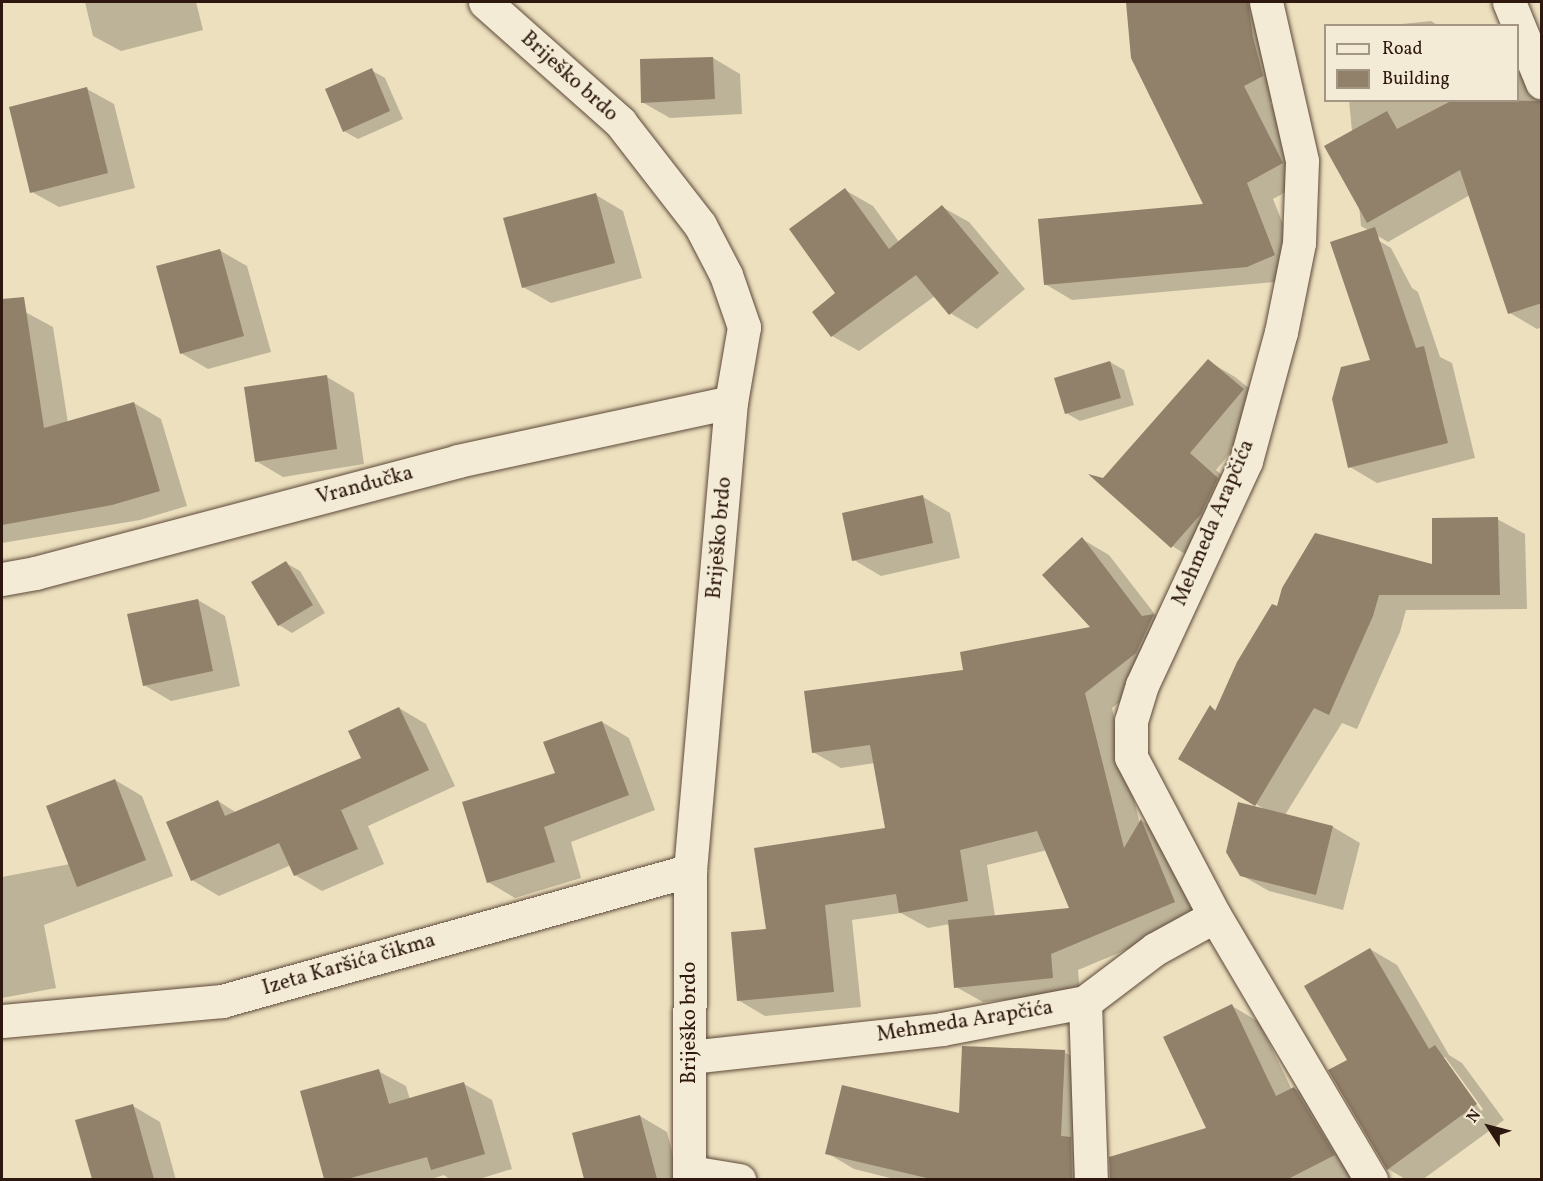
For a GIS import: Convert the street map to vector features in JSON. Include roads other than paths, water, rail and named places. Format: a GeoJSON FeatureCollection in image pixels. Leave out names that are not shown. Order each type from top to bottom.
{"type":"FeatureCollection","features":[{"type":"Feature","properties":{"kind":"street","name":"Briješko brdo"},"geometry":{"type":"LineString","coordinates":[[485,2],[620,122],[700,225],[726,275],[744,327],[731,402],[690,870],[690,1175],[739,1179]]}},
{"type":"Feature","properties":{"kind":"street","name":"Mehmeda Arapčića"},"geometry":{"type":"LineString","coordinates":[[1266,2],[1302,160],[1299,243],[1281,332],[1245,460],[1142,686],[1131,721],[1131,757],[1215,916],[1371,1179]]}},
{"type":"Feature","properties":{"kind":"street"},"geometry":{"type":"LineString","coordinates":[[1509,2],[1518,24]]}},
{"type":"Feature","properties":{"kind":"street"},"geometry":{"type":"LineString","coordinates":[[1519,27],[1542,83]]}},
{"type":"Feature","properties":{"kind":"street","name":"Vrandučka"},"geometry":{"type":"LineString","coordinates":[[2,579],[35,573],[458,461],[731,402]]}},
{"type":"Feature","properties":{"kind":"street","name":"Izeta Karšića čikma"},"geometry":{"type":"LineString","coordinates":[[2,1021],[222,1001],[690,870]]}},
{"type":"Feature","properties":{"kind":"street","name":"Mehmeda Arapčića"},"geometry":{"type":"LineString","coordinates":[[690,1057],[942,1029],[1085,1002],[1155,949],[1215,916]]}},
{"type":"Feature","properties":{"kind":"street"},"geometry":{"type":"LineString","coordinates":[[1085,1002],[1091,1179]]}}]}
